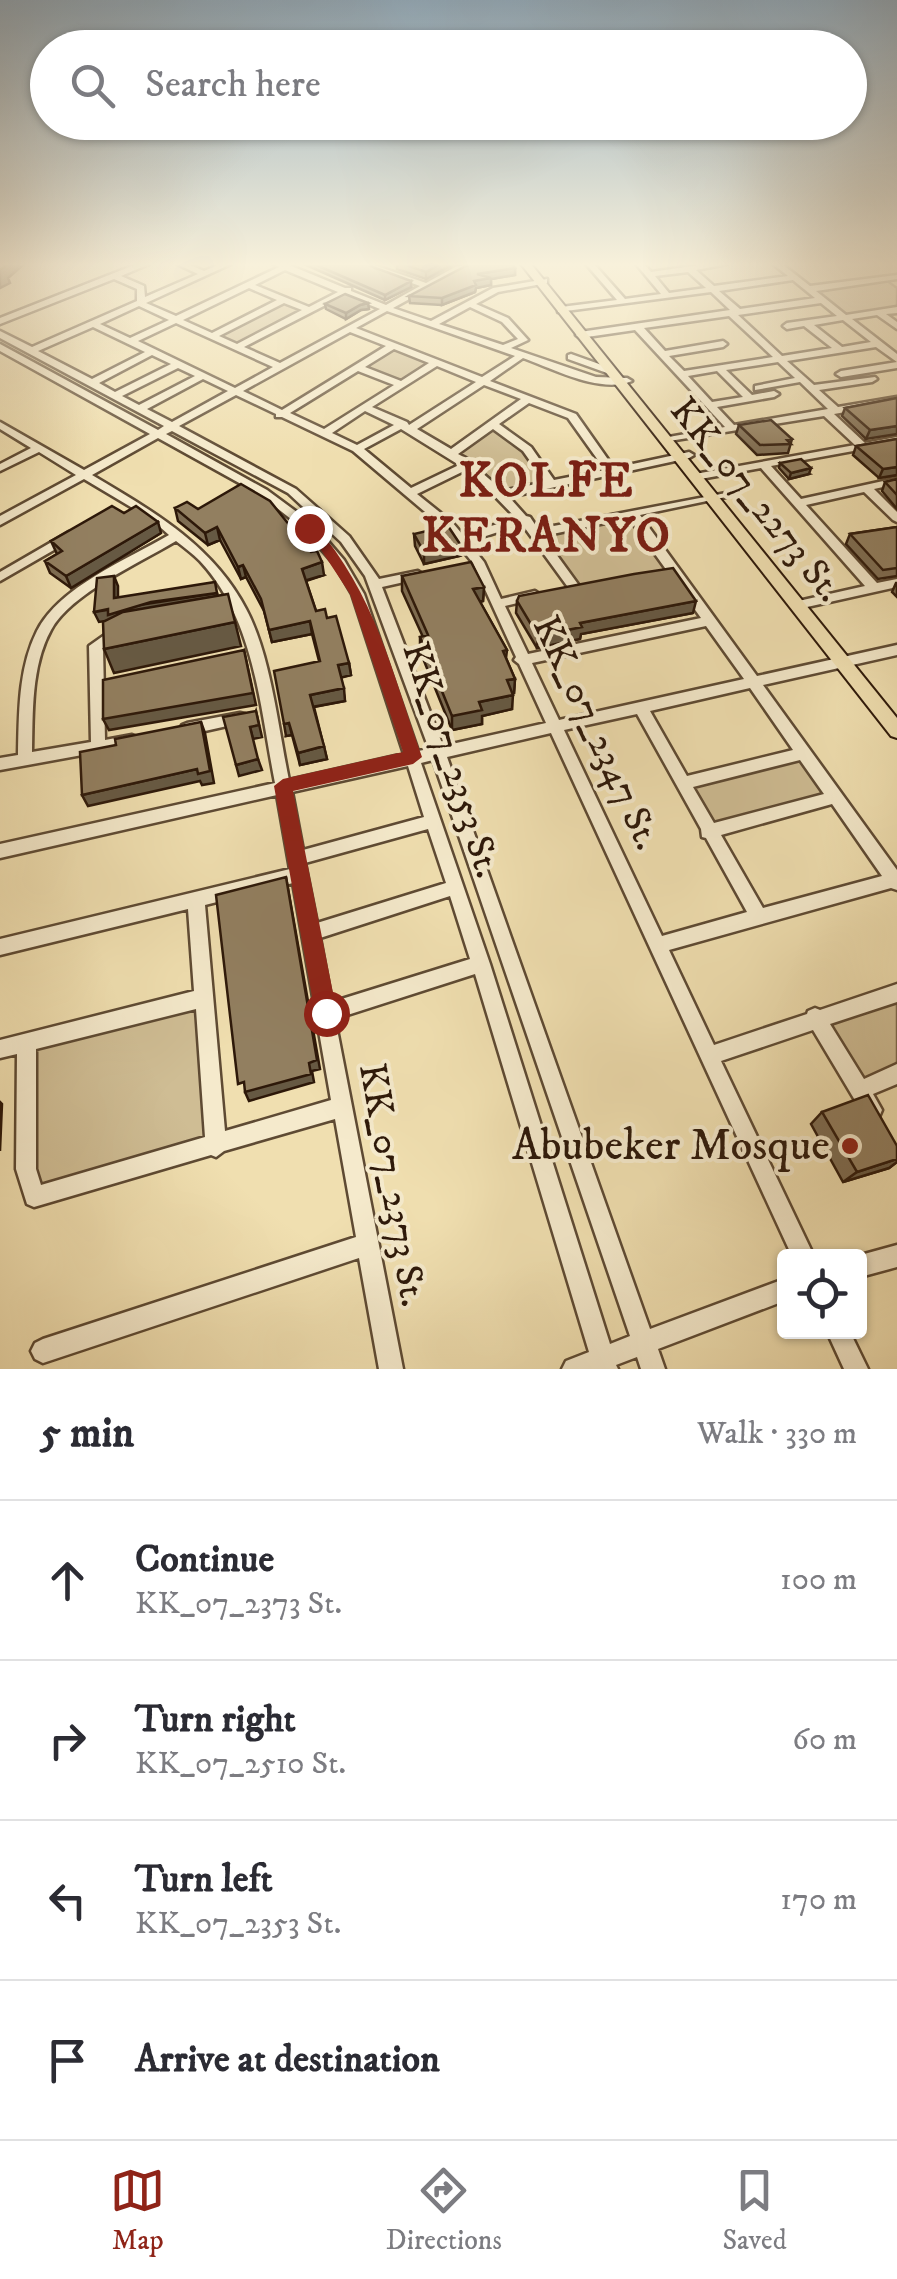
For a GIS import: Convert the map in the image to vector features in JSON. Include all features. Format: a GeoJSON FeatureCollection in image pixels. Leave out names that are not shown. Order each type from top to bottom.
{"type":"FeatureCollection","features":[{"type":"Feature","properties":{"kind":"main road","name":"KK_07_2273 St."},"geometry":{"type":"LineString","coordinates":[[578,328],[849,661],[897,714]]}},
{"type":"Feature","properties":{"kind":"main road","name":"KK_07_2273 St."},"geometry":{"type":"LineString","coordinates":[[849,661],[897,731]]}},
{"type":"Feature","properties":{"kind":"street"},"geometry":{"type":"LineString","coordinates":[[30,351],[85,328]]}},
{"type":"Feature","properties":{"kind":"street","name":"KK_07_2347 St."},"geometry":{"type":"LineString","coordinates":[[102,328],[357,450],[410,493],[478,562],[800,1249]]}},
{"type":"Feature","properties":{"kind":"street"},"geometry":{"type":"LineString","coordinates":[[129,342],[159,328]]}},
{"type":"Feature","properties":{"kind":"street"},"geometry":{"type":"LineString","coordinates":[[194,328],[280,367]]}},
{"type":"Feature","properties":{"kind":"street"},"geometry":{"type":"LineString","coordinates":[[214,336],[230,328]]}},
{"type":"Feature","properties":{"kind":"street"},"geometry":{"type":"LineString","coordinates":[[238,347],[275,328]]}},
{"type":"Feature","properties":{"kind":"street"},"geometry":{"type":"LineString","coordinates":[[447,328],[595,380],[619,378]]}},
{"type":"Feature","properties":{"kind":"street"},"geometry":{"type":"LineString","coordinates":[[503,348],[524,340],[512,328]]}},
{"type":"Feature","properties":{"kind":"street"},"geometry":{"type":"LineString","coordinates":[[619,378],[569,354],[583,335],[626,328]]}},
{"type":"Feature","properties":{"kind":"street"},"geometry":{"type":"LineString","coordinates":[[640,328],[732,430]]}},
{"type":"Feature","properties":{"kind":"street"},"geometry":{"type":"LineString","coordinates":[[748,328],[812,388],[862,446]]}},
{"type":"Feature","properties":{"kind":"street"},"geometry":{"type":"LineString","coordinates":[[760,339],[805,328]]}},
{"type":"Feature","properties":{"kind":"street"},"geometry":{"type":"LineString","coordinates":[[812,328],[840,350]]}},
{"type":"Feature","properties":{"kind":"street"},"geometry":{"type":"LineString","coordinates":[[857,328],[897,362]]}},
{"type":"Feature","properties":{"kind":"street"},"geometry":{"type":"LineString","coordinates":[[0,521],[350,329],[572,416],[611,471]]}},
{"type":"Feature","properties":{"kind":"street"},"geometry":{"type":"LineString","coordinates":[[664,354],[750,331]]}},
{"type":"Feature","properties":{"kind":"street","name":"KK_07_2353 St."},"geometry":{"type":"LineString","coordinates":[[0,334],[292,491],[344,539],[376,584],[653,1369]]}},
{"type":"Feature","properties":{"kind":"street"},"geometry":{"type":"LineString","coordinates":[[719,340],[745,364]]}},
{"type":"Feature","properties":{"kind":"street"},"geometry":{"type":"LineString","coordinates":[[280,414],[395,346]]}},
{"type":"Feature","properties":{"kind":"street"},"geometry":{"type":"LineString","coordinates":[[682,374],[816,353],[897,347]]}},
{"type":"Feature","properties":{"kind":"street","name":"KK_07_2353 St."},"geometry":{"type":"LineString","coordinates":[[0,348],[263,492],[304,522],[340,563],[358,594],[413,757],[604,1364]]}},
{"type":"Feature","properties":{"kind":"street"},"geometry":{"type":"LineString","coordinates":[[90,384],[149,352]]}},
{"type":"Feature","properties":{"kind":"street"},"geometry":{"type":"LineString","coordinates":[[816,353],[850,383]]}},
{"type":"Feature","properties":{"kind":"street"},"geometry":{"type":"LineString","coordinates":[[357,450],[407,426],[522,356]]}},
{"type":"Feature","properties":{"kind":"street"},"geometry":{"type":"LineString","coordinates":[[323,434],[437,362]]}},
{"type":"Feature","properties":{"kind":"street"},"geometry":{"type":"LineString","coordinates":[[840,374],[897,362]]}},
{"type":"Feature","properties":{"kind":"street"},"geometry":{"type":"LineString","coordinates":[[114,396],[176,365]]}},
{"type":"Feature","properties":{"kind":"street"},"geometry":{"type":"LineString","coordinates":[[358,368],[400,384]]}},
{"type":"Feature","properties":{"kind":"street"},"geometry":{"type":"LineString","coordinates":[[719,368],[746,394]]}},
{"type":"Feature","properties":{"kind":"street"},"geometry":{"type":"LineString","coordinates":[[862,370],[897,400]]}},
{"type":"Feature","properties":{"kind":"street"},"geometry":{"type":"LineString","coordinates":[[139,409],[202,376]]}},
{"type":"Feature","properties":{"kind":"street"},"geometry":{"type":"LineString","coordinates":[[711,406],[802,378]]}},
{"type":"Feature","properties":{"kind":"street"},"geometry":{"type":"LineString","coordinates":[[812,388],[872,379]]}},
{"type":"Feature","properties":{"kind":"street"},"geometry":{"type":"LineString","coordinates":[[770,390],[797,418]]}},
{"type":"Feature","properties":{"kind":"street"},"geometry":{"type":"LineString","coordinates":[[454,452],[495,426],[528,398]]}},
{"type":"Feature","properties":{"kind":"street"},"geometry":{"type":"LineString","coordinates":[[671,439],[897,400]]}},
{"type":"Feature","properties":{"kind":"street"},"geometry":{"type":"LineString","coordinates":[[364,407],[407,426],[469,464],[526,518],[574,586]]}},
{"type":"Feature","properties":{"kind":"street","name":"KK_07_2373 St."},"geometry":{"type":"LineString","coordinates":[[0,425],[130,500],[206,558],[240,609],[256,651],[283,786],[391,1369]]}},
{"type":"Feature","properties":{"kind":"street"},"geometry":{"type":"LineString","coordinates":[[495,426],[527,448],[550,482]]}},
{"type":"Feature","properties":{"kind":"street"},"geometry":{"type":"LineString","coordinates":[[0,442],[15,434]]}},
{"type":"Feature","properties":{"kind":"street"},"geometry":{"type":"LineString","coordinates":[[701,476],[897,440]]}},
{"type":"Feature","properties":{"kind":"street"},"geometry":{"type":"LineString","coordinates":[[0,468],[37,449]]}},
{"type":"Feature","properties":{"kind":"street"},"geometry":{"type":"LineString","coordinates":[[504,494],[684,455]]}},
{"type":"Feature","properties":{"kind":"street"},"geometry":{"type":"LineString","coordinates":[[410,493],[469,464]]}},
{"type":"Feature","properties":{"kind":"street"},"geometry":{"type":"LineString","coordinates":[[763,464],[874,588]]}},
{"type":"Feature","properties":{"kind":"street"},"geometry":{"type":"LineString","coordinates":[[798,502],[897,481]]}},
{"type":"Feature","properties":{"kind":"street"},"geometry":{"type":"LineString","coordinates":[[865,488],[897,518]]}},
{"type":"Feature","properties":{"kind":"street"},"geometry":{"type":"LineString","coordinates":[[538,533],[717,496]]}},
{"type":"Feature","properties":{"kind":"street"},"geometry":{"type":"LineString","coordinates":[[114,510],[130,500]]}},
{"type":"Feature","properties":{"kind":"street"},"geometry":{"type":"LineString","coordinates":[[632,514],[896,881],[657,945]]}},
{"type":"Feature","properties":{"kind":"street"},"geometry":{"type":"LineString","coordinates":[[460,540],[526,518]]}},
{"type":"Feature","properties":{"kind":"street"},"geometry":{"type":"LineString","coordinates":[[880,530],[897,528]]}},
{"type":"Feature","properties":{"kind":"street"},"geometry":{"type":"LineString","coordinates":[[0,577],[82,529]]}},
{"type":"Feature","properties":{"kind":"street"},"geometry":{"type":"LineString","coordinates":[[26,759],[28,681],[45,628],[68,604],[175,536]]}},
{"type":"Feature","properties":{"kind":"street"},"geometry":{"type":"LineString","coordinates":[[831,539],[848,536]]}},
{"type":"Feature","properties":{"kind":"street"},"geometry":{"type":"LineString","coordinates":[[461,566],[478,562]]}},
{"type":"Feature","properties":{"kind":"street"},"geometry":{"type":"LineString","coordinates":[[652,573],[671,570]]}},
{"type":"Feature","properties":{"kind":"street"},"geometry":{"type":"LineString","coordinates":[[376,584],[427,573]]}},
{"type":"Feature","properties":{"kind":"street"},"geometry":{"type":"LineString","coordinates":[[496,604],[594,583]]}},
{"type":"Feature","properties":{"kind":"street"},"geometry":{"type":"LineString","coordinates":[[803,604],[897,583]]}},
{"type":"Feature","properties":{"kind":"street"},"geometry":{"type":"LineString","coordinates":[[220,612],[240,609]]}},
{"type":"Feature","properties":{"kind":"street"},"geometry":{"type":"LineString","coordinates":[[522,660],[709,621]]}},
{"type":"Feature","properties":{"kind":"street"},"geometry":{"type":"LineString","coordinates":[[98,748],[100,685],[96,646],[101,638],[124,630]]}},
{"type":"Feature","properties":{"kind":"street"},"geometry":{"type":"LineString","coordinates":[[0,851],[897,650]]}},
{"type":"Feature","properties":{"kind":"street"},"geometry":{"type":"LineString","coordinates":[[236,656],[256,651]]}},
{"type":"Feature","properties":{"kind":"street"},"geometry":{"type":"LineString","coordinates":[[100,685],[119,681]]}},
{"type":"Feature","properties":{"kind":"street"},"geometry":{"type":"LineString","coordinates":[[641,708],[759,917]]}},
{"type":"Feature","properties":{"kind":"street"},"geometry":{"type":"LineString","coordinates":[[174,732],[267,712]]}},
{"type":"Feature","properties":{"kind":"street"},"geometry":{"type":"LineString","coordinates":[[0,764],[154,736]]}},
{"type":"Feature","properties":{"kind":"street"},"geometry":{"type":"LineString","coordinates":[[682,783],[803,752]]}},
{"type":"Feature","properties":{"kind":"street"},"geometry":{"type":"LineString","coordinates":[[708,832],[836,797]]}},
{"type":"Feature","properties":{"kind":"street"},"geometry":{"type":"LineString","coordinates":[[0,947],[196,899],[432,821]]}},
{"type":"Feature","properties":{"kind":"street"},"geometry":{"type":"LineString","coordinates":[[310,932],[453,888]]}},
{"type":"Feature","properties":{"kind":"street"},"geometry":{"type":"LineString","coordinates":[[196,899],[216,1147]]}},
{"type":"Feature","properties":{"kind":"street"},"geometry":{"type":"LineString","coordinates":[[326,1013],[480,964]]}},
{"type":"Feature","properties":{"kind":"street"},"geometry":{"type":"LineString","coordinates":[[708,1056],[815,1017],[897,993]]}},
{"type":"Feature","properties":{"kind":"street"},"geometry":{"type":"LineString","coordinates":[[0,1049],[203,998]]}},
{"type":"Feature","properties":{"kind":"street"},"geometry":{"type":"LineString","coordinates":[[815,1017],[888,1136]]}},
{"type":"Feature","properties":{"kind":"street"},"geometry":{"type":"LineString","coordinates":[[26,1042],[26,1169],[34,1198],[342,1107]]}},
{"type":"Feature","properties":{"kind":"street"},"geometry":{"type":"LineString","coordinates":[[860,1090],[897,1074]]}},
{"type":"Feature","properties":{"kind":"street"},"geometry":{"type":"LineString","coordinates":[[43,1350],[365,1245]]}},
{"type":"Feature","properties":{"kind":"street"},"geometry":{"type":"LineString","coordinates":[[867,1264],[897,1256]]}},
{"type":"Feature","properties":{"kind":"street"},"geometry":{"type":"LineString","coordinates":[[574,1369],[604,1364],[644,1343],[777,1293]]}},
{"type":"Feature","properties":{"kind":"street"},"geometry":{"type":"LineString","coordinates":[[841,1339],[856,1369]]}},
{"type":"Feature","properties":{"kind":"shaded area"},"geometry":{"type":"Polygon","coordinates":[[[230,328],[275,328],[238,347],[214,336],[230,328]]]}},
{"type":"Feature","properties":{"kind":"shaded area"},"geometry":{"type":"Polygon","coordinates":[[[395,345],[437,362],[400,384],[358,368],[395,345]]]}},
{"type":"Feature","properties":{"kind":"shaded area"},"geometry":{"type":"Polygon","coordinates":[[[495,426],[529,448],[550,482],[505,494],[454,452],[495,426]]]}},
{"type":"Feature","properties":{"kind":"shaded area"},"geometry":{"type":"Polygon","coordinates":[[[632,513],[671,570],[574,587],[538,533],[632,513]]]}},
{"type":"Feature","properties":{"kind":"shaded area"},"geometry":{"type":"Polygon","coordinates":[[[803,753],[836,797],[708,832],[683,783],[803,753]]]}},
{"type":"Feature","properties":{"kind":"shaded area"},"geometry":{"type":"Polygon","coordinates":[[[897,993],[897,1074],[860,1090],[815,1017],[897,993]]]}},
{"type":"Feature","properties":{"kind":"shaded area"},"geometry":{"type":"Polygon","coordinates":[[[203,998],[216,1147],[34,1197],[27,1042],[203,998]]]}},
{"type":"Feature","properties":{"kind":"building"},"geometry":{"type":"Polygon","coordinates":[[[897,398],[897,426],[870,430],[845,408],[897,398]]]}},
{"type":"Feature","properties":{"kind":"building"},"geometry":{"type":"Polygon","coordinates":[[[771,420],[792,439],[787,440],[791,444],[760,445],[739,425],[771,420]]]}},
{"type":"Feature","properties":{"kind":"building"},"geometry":{"type":"Polygon","coordinates":[[[897,439],[897,467],[883,469],[856,446],[897,439]]]}},
{"type":"Feature","properties":{"kind":"building"},"geometry":{"type":"Polygon","coordinates":[[[801,459],[811,468],[791,473],[780,463],[801,459]]]}},
{"type":"Feature","properties":{"kind":"building"},"geometry":{"type":"Polygon","coordinates":[[[897,479],[897,495],[885,482],[897,479]]]}},
{"type":"Feature","properties":{"kind":"building"},"geometry":{"type":"Polygon","coordinates":[[[241,484],[270,501],[311,552],[317,551],[322,562],[302,569],[316,611],[325,609],[327,618],[336,616],[349,663],[338,665],[344,688],[310,695],[324,746],[298,753],[289,723],[284,724],[274,671],[320,661],[310,621],[269,630],[261,599],[217,527],[205,533],[175,508],[187,502],[198,509],[241,484]]]}},
{"type":"Feature","properties":{"kind":"building"},"geometry":{"type":"Polygon","coordinates":[[[112,506],[124,513],[136,506],[158,522],[66,576],[45,561],[62,551],[51,541],[112,506]]]}},
{"type":"Feature","properties":{"kind":"building"},"geometry":{"type":"Polygon","coordinates":[[[448,526],[460,544],[424,552],[414,534],[448,526]]]}},
{"type":"Feature","properties":{"kind":"building"},"geometry":{"type":"Polygon","coordinates":[[[897,527],[897,568],[883,570],[850,534],[897,527]]]}},
{"type":"Feature","properties":{"kind":"building"},"geometry":{"type":"Polygon","coordinates":[[[471,562],[484,587],[473,589],[507,650],[503,651],[515,679],[507,680],[513,695],[479,702],[482,710],[452,716],[420,637],[428,635],[402,576],[471,562]]]}},
{"type":"Feature","properties":{"kind":"building"},"geometry":{"type":"Polygon","coordinates":[[[673,568],[696,601],[580,623],[582,627],[538,636],[517,601],[519,596],[673,568]]]}},
{"type":"Feature","properties":{"kind":"building"},"geometry":{"type":"Polygon","coordinates":[[[114,576],[114,598],[215,582],[217,593],[151,602],[108,615],[108,609],[94,612],[97,578],[114,576]]]}},
{"type":"Feature","properties":{"kind":"building"},"geometry":{"type":"Polygon","coordinates":[[[228,594],[235,622],[104,649],[103,622],[123,612],[228,594]]]}},
{"type":"Feature","properties":{"kind":"building"},"geometry":{"type":"Polygon","coordinates":[[[244,650],[253,693],[103,719],[103,680],[244,650]]]}},
{"type":"Feature","properties":{"kind":"building"},"geometry":{"type":"Polygon","coordinates":[[[256,711],[259,725],[250,727],[258,759],[236,765],[223,717],[256,711]]]}},
{"type":"Feature","properties":{"kind":"building"},"geometry":{"type":"Polygon","coordinates":[[[201,722],[210,771],[198,774],[197,769],[82,795],[80,752],[116,745],[115,739],[201,722]]]}},
{"type":"Feature","properties":{"kind":"building"},"geometry":{"type":"Polygon","coordinates":[[[286,877],[317,1060],[309,1063],[311,1074],[245,1092],[244,1082],[238,1084],[216,895],[286,877]]]}},
{"type":"Feature","properties":{"kind":"building"},"geometry":{"type":"Polygon","coordinates":[[[868,1095],[897,1146],[897,1159],[857,1172],[822,1112],[868,1095]]]}},
{"type":"Feature","properties":{"kind":"place","name":"Abubeker Mosque"},"geometry":{"type":"Point","coordinates":[850,1146]}},
{"type":"Feature","properties":{"kind":"district","name":"KOLFE KERANYO"},"geometry":{"type":"Point","coordinates":[547,510]}},
{"type":"Feature","properties":{"kind":"route"},"geometry":{"type":"LineString","coordinates":[[309,528],[340,563],[358,594],[413,757],[283,786],[326,1013]]}}]}
